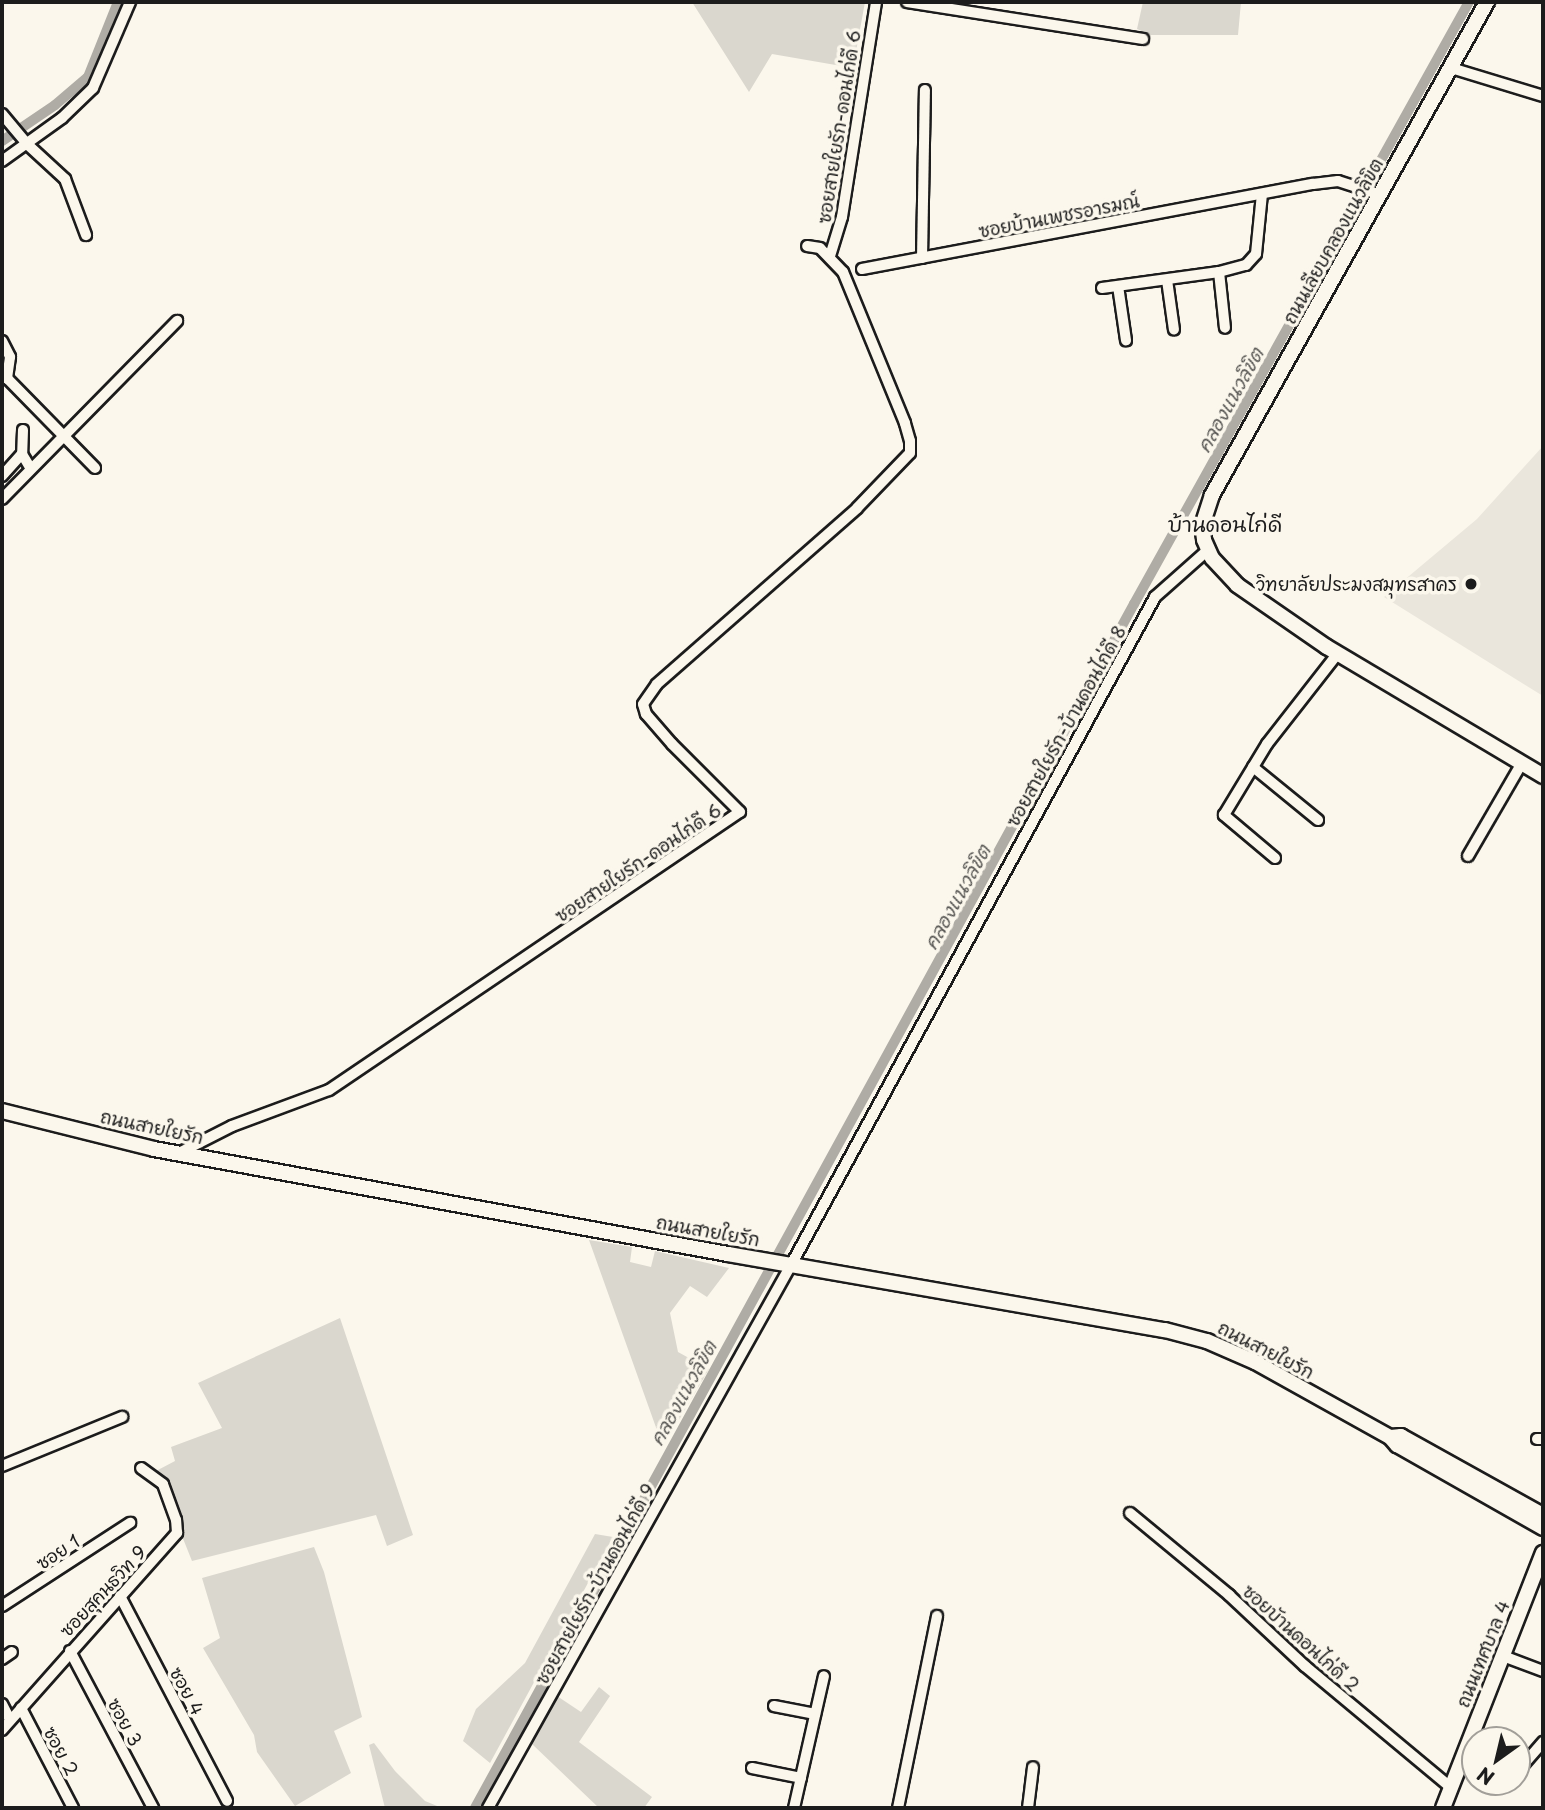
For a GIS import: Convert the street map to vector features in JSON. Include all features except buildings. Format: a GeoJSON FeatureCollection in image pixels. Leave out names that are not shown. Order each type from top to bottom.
{"type":"FeatureCollection","features":[{"type":"Feature","properties":{"kind":"street"},"geometry":{"type":"LineString","coordinates":[[2,161],[62,118],[93,88],[130,2]]}},
{"type":"Feature","properties":{"kind":"street","name":"ซอยสายใยรัก-ดอนไก่ดี 6"},"geometry":{"type":"LineString","coordinates":[[830,256],[842,217],[876,2]]}},
{"type":"Feature","properties":{"kind":"street"},"geometry":{"type":"LineString","coordinates":[[906,2],[1143,39]]}},
{"type":"Feature","properties":{"kind":"street","name":"ถนนเลียบคลองแนวลิขิต"},"geometry":{"type":"LineString","coordinates":[[1208,550],[1202,525],[1212,495],[1377,194],[1487,2]]}},
{"type":"Feature","properties":{"kind":"street"},"geometry":{"type":"LineString","coordinates":[[1451,68],[1543,96]]}},
{"type":"Feature","properties":{"kind":"street"},"geometry":{"type":"LineString","coordinates":[[922,258],[925,90]]}},
{"type":"Feature","properties":{"kind":"street"},"geometry":{"type":"LineString","coordinates":[[2,114],[27,144],[65,180],[86,235]]}},
{"type":"Feature","properties":{"kind":"street","name":"ซอยบ้านเพชรอารมณ์"},"geometry":{"type":"LineString","coordinates":[[862,269],[1336,182],[1377,194]]}},
{"type":"Feature","properties":{"kind":"street"},"geometry":{"type":"LineString","coordinates":[[1102,288],[1167,281],[1246,265],[1256,254],[1262,194]]}},
{"type":"Feature","properties":{"kind":"street","name":"ซอยสายใยรัก-ดอนไก่ดี 6"},"geometry":{"type":"LineString","coordinates":[[178,1153],[232,1126],[329,1090],[740,812],[663,734],[646,714],[643,704],[657,684],[857,508],[910,453],[911,441],[905,423],[844,272],[820,248],[807,246]]}},
{"type":"Feature","properties":{"kind":"street"},"geometry":{"type":"LineString","coordinates":[[1219,272],[1225,328]]}},
{"type":"Feature","properties":{"kind":"street"},"geometry":{"type":"LineString","coordinates":[[1167,281],[1174,330]]}},
{"type":"Feature","properties":{"kind":"street"},"geometry":{"type":"LineString","coordinates":[[1118,286],[1126,340]]}},
{"type":"Feature","properties":{"kind":"street"},"geometry":{"type":"LineString","coordinates":[[2,499],[177,321]]}},
{"type":"Feature","properties":{"kind":"street"},"geometry":{"type":"LineString","coordinates":[[2,341],[10,357],[4,376],[95,468]]}},
{"type":"Feature","properties":{"kind":"street"},"geometry":{"type":"LineString","coordinates":[[23,430],[22,454],[31,469]]}},
{"type":"Feature","properties":{"kind":"street"},"geometry":{"type":"LineString","coordinates":[[2,476],[22,454]]}},
{"type":"Feature","properties":{"kind":"street"},"geometry":{"type":"LineString","coordinates":[[1208,550],[1237,585],[1338,653],[1543,776]]}},
{"type":"Feature","properties":{"kind":"street","name":"ซอยสายใยรัก-บ้านดอนไก่ดี 8"},"geometry":{"type":"LineString","coordinates":[[788,1264],[1155,597],[1208,550]]}},
{"type":"Feature","properties":{"kind":"street"},"geometry":{"type":"LineString","coordinates":[[1275,858],[1224,816],[1253,767],[1338,653]]}},
{"type":"Feature","properties":{"kind":"street"},"geometry":{"type":"LineString","coordinates":[[1468,856],[1522,764]]}},
{"type":"Feature","properties":{"kind":"street"},"geometry":{"type":"LineString","coordinates":[[1253,767],[1318,820]]}},
{"type":"Feature","properties":{"kind":"street","name":"ถนนสายใยรัก"},"geometry":{"type":"LineString","coordinates":[[2,1111],[178,1153],[766,1261],[1166,1330],[1207,1341],[1255,1362],[1390,1437],[1397,1445],[1536,1513],[1543,1528]]}},
{"type":"Feature","properties":{"kind":"street","name":"ซอยสายใยรัก-บ้านดอนไก่ดี 9"},"geometry":{"type":"LineString","coordinates":[[488,1808],[788,1264]]}},
{"type":"Feature","properties":{"kind":"street"},"geometry":{"type":"LineString","coordinates":[[2,1466],[122,1416]]}},
{"type":"Feature","properties":{"kind":"street","name":"ซอยสุคนธวิท 9"},"geometry":{"type":"LineString","coordinates":[[2,1730],[177,1533],[176,1520],[163,1484],[141,1468]]}},
{"type":"Feature","properties":{"kind":"street","name":"ซอยบัานดอนไก่ดี 2"},"geometry":{"type":"LineString","coordinates":[[1130,1513],[1229,1595],[1305,1666],[1450,1787]]}},
{"type":"Feature","properties":{"kind":"street"},"geometry":{"type":"LineString","coordinates":[[1536,1513],[1535,1534],[1542,1556]]}},
{"type":"Feature","properties":{"kind":"street","name":"ซอย 1"},"geometry":{"type":"LineString","coordinates":[[2,1606],[130,1523]]}},
{"type":"Feature","properties":{"kind":"street","name":"ถนนเทศบาล 4"},"geometry":{"type":"LineString","coordinates":[[1443,1808],[1542,1556]]}},
{"type":"Feature","properties":{"kind":"street","name":"ซอย 4"},"geometry":{"type":"LineString","coordinates":[[120,1596],[227,1801]]}},
{"type":"Feature","properties":{"kind":"street"},"geometry":{"type":"LineString","coordinates":[[898,1808],[937,1616]]}},
{"type":"Feature","properties":{"kind":"street","name":"ซอย 3"},"geometry":{"type":"LineString","coordinates":[[70,1651],[153,1808]]}},
{"type":"Feature","properties":{"kind":"street"},"geometry":{"type":"LineString","coordinates":[[2,1659],[12,1652]]}},
{"type":"Feature","properties":{"kind":"street"},"geometry":{"type":"LineString","coordinates":[[1503,1656],[1543,1671]]}},
{"type":"Feature","properties":{"kind":"street"},"geometry":{"type":"LineString","coordinates":[[794,1808],[824,1676]]}},
{"type":"Feature","properties":{"kind":"street"},"geometry":{"type":"LineString","coordinates":[[2,1704],[10,1720]]}},
{"type":"Feature","properties":{"kind":"street"},"geometry":{"type":"LineString","coordinates":[[774,1706],[815,1714]]}},
{"type":"Feature","properties":{"kind":"street","name":"ซอย 2"},"geometry":{"type":"LineString","coordinates":[[21,1709],[73,1808]]}},
{"type":"Feature","properties":{"kind":"street"},"geometry":{"type":"LineString","coordinates":[[1531,1756],[1543,1742]]}},
{"type":"Feature","properties":{"kind":"street"},"geometry":{"type":"LineString","coordinates":[[1028,1808],[1034,1767]]}},
{"type":"Feature","properties":{"kind":"street"},"geometry":{"type":"LineString","coordinates":[[752,1768],[801,1778]]}},
{"type":"Feature","properties":{"kind":"shaded area"},"geometry":{"type":"Polygon","coordinates":[[[692,2],[865,2],[853,68],[772,54],[749,92],[692,2]]]}},
{"type":"Feature","properties":{"kind":"shaded area"},"geometry":{"type":"Polygon","coordinates":[[[1143,2],[1241,2],[1238,35],[1151,35],[1137,29],[1143,2]]]}},
{"type":"Feature","properties":{"kind":"shaded area","name":"วิทยาลัยประมงสมุทรสาคร"},"geometry":{"type":"Polygon","coordinates":[[[1543,446],[1543,696],[1384,597],[1477,519],[1543,446]]]}},
{"type":"Feature","properties":{"kind":"shaded area"},"geometry":{"type":"Polygon","coordinates":[[[589,1240],[632,1247],[630,1262],[651,1267],[655,1251],[729,1268],[707,1297],[690,1286],[670,1313],[678,1352],[709,1369],[663,1447],[589,1240]]]}},
{"type":"Feature","properties":{"kind":"shaded area"},"geometry":{"type":"Polygon","coordinates":[[[340,1318],[413,1535],[387,1546],[376,1515],[192,1561],[156,1471],[175,1461],[171,1447],[222,1428],[198,1383],[340,1318]]]}},
{"type":"Feature","properties":{"kind":"shaded area"},"geometry":{"type":"Polygon","coordinates":[[[595,1534],[613,1537],[490,1763],[463,1741],[476,1709],[525,1663],[595,1534]]]}},
{"type":"Feature","properties":{"kind":"shaded area"},"geometry":{"type":"Polygon","coordinates":[[[314,1547],[324,1572],[362,1717],[334,1731],[351,1773],[295,1806],[257,1752],[254,1735],[203,1648],[220,1638],[202,1578],[314,1547]]]}},
{"type":"Feature","properties":{"kind":"shaded area"},"geometry":{"type":"Polygon","coordinates":[[[599,1687],[610,1696],[579,1742],[652,1797],[644,1808],[599,1808],[532,1744],[557,1696],[581,1712],[599,1687]]]}},
{"type":"Feature","properties":{"kind":"shaded area"},"geometry":{"type":"Polygon","coordinates":[[[374,1743],[395,1771],[425,1801],[442,1808],[385,1808],[369,1745],[374,1743]]]}},
{"type":"Feature","properties":{"kind":"waterway"},"geometry":{"type":"LineString","coordinates":[[2,141],[55,105],[88,77],[118,2]]}},
{"type":"Feature","properties":{"kind":"waterway","name":"คลองแนวลิขิต"},"geometry":{"type":"LineString","coordinates":[[475,1808],[1134,604],[1469,2]]}},
{"type":"Feature","properties":{"kind":"place","name":"วิทยาลัยประมงสมุทรสาคร"},"geometry":{"type":"Point","coordinates":[1471,584]}},
{"type":"Feature","properties":{"kind":"district","name":"บ้านดอนไก่ดี"},"geometry":{"type":"Point","coordinates":[1225,523]}}]}
